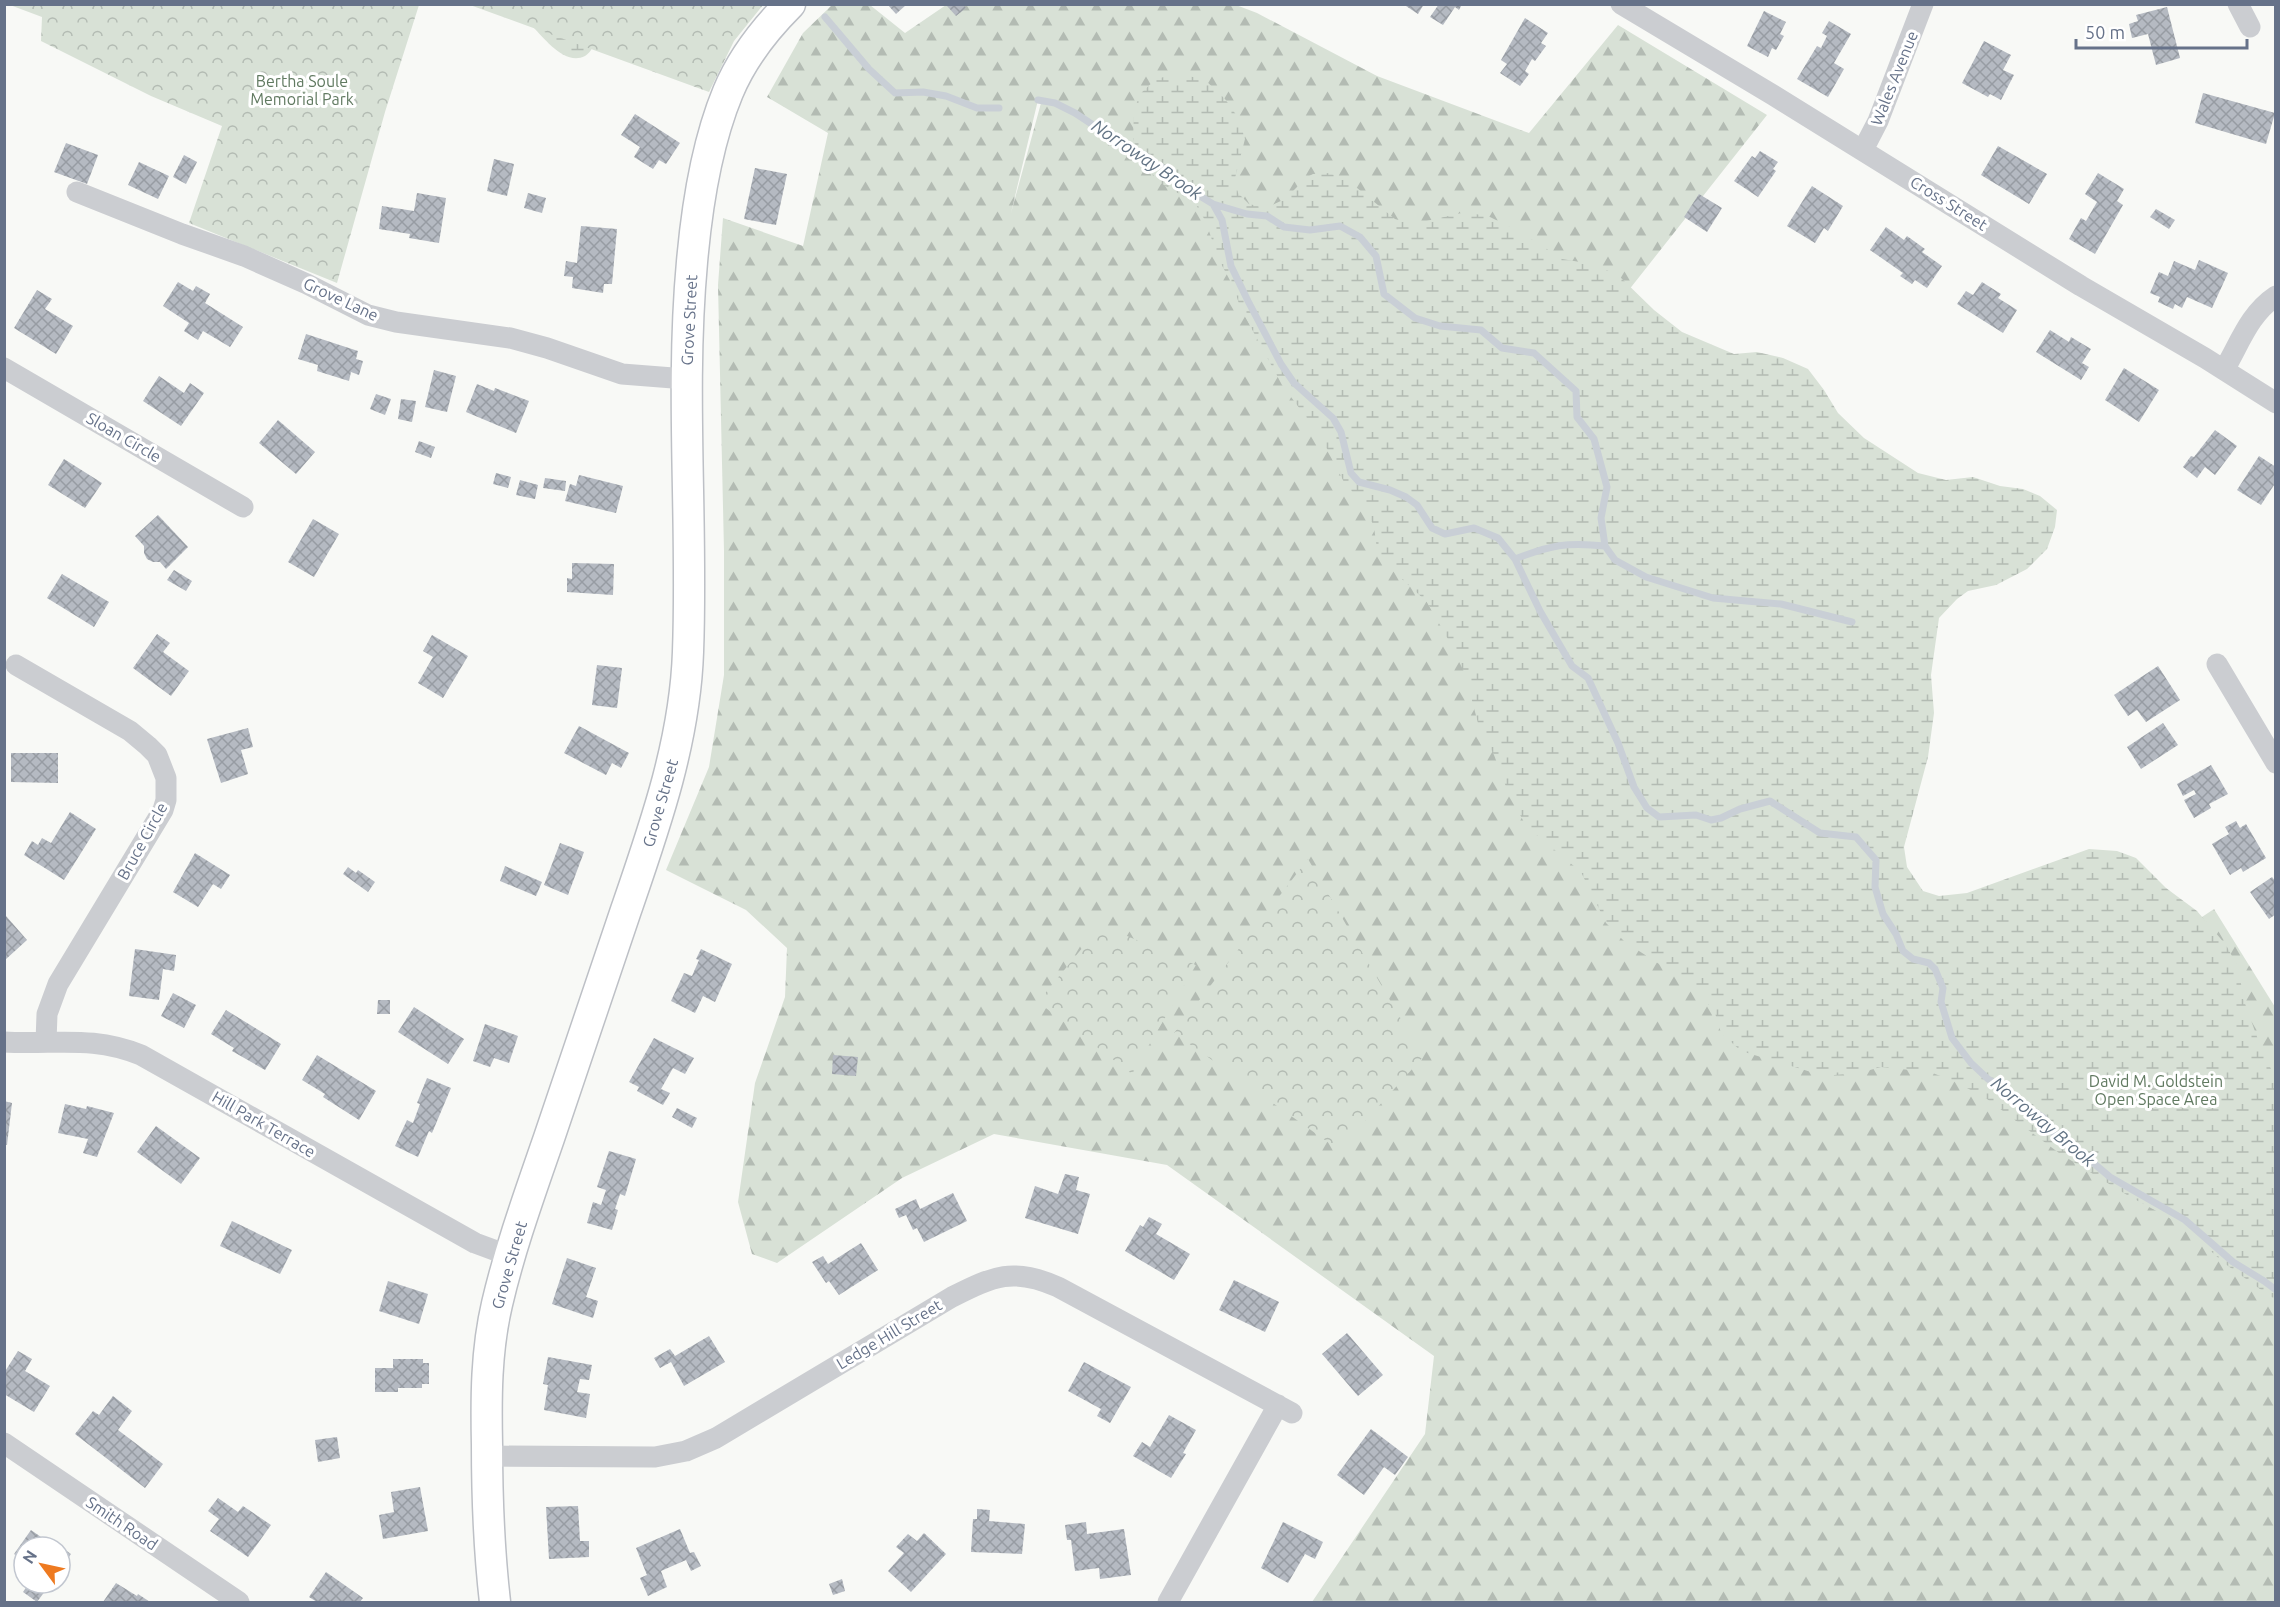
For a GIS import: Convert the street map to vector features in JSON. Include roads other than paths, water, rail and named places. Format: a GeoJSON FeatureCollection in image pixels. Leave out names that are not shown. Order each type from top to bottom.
{"type":"FeatureCollection","features":[{"type":"Feature","properties":{"kind":"street","name":"Grove Street"},"geometry":{"type":"LineString","coordinates":[[495,1602],[489,1527],[487,1456],[489,1352],[497,1305],[510,1256],[650,840],[677,741],[684,696],[688,653],[686,380],[689,294],[695,228],[712,141],[728,92],[743,62],[761,35],[790,4]]}},
{"type":"Feature","properties":{"kind":"street","name":"Cross Street"},"geometry":{"type":"LineString","coordinates":[[1621,4],[2276,403]]}},
{"type":"Feature","properties":{"kind":"street","name":"Wales Avenue"},"geometry":{"type":"LineString","coordinates":[[1863,150],[1878,121],[1923,4]]}},
{"type":"Feature","properties":{"kind":"street"},"geometry":{"type":"LineString","coordinates":[[2238,4],[2250,27]]}},
{"type":"Feature","properties":{"kind":"street","name":"Grove Lane"},"geometry":{"type":"LineString","coordinates":[[77,192],[254,260],[368,315],[396,322],[510,338],[547,348],[622,375],[686,380]]}},
{"type":"Feature","properties":{"kind":"street"},"geometry":{"type":"LineString","coordinates":[[2224,370],[2250,320],[2258,310],[2276,296]]}},
{"type":"Feature","properties":{"kind":"street","name":"Sloan Circle"},"geometry":{"type":"LineString","coordinates":[[4,368],[243,507]]}},
{"type":"Feature","properties":{"kind":"street"},"geometry":{"type":"LineString","coordinates":[[2217,664],[2276,763]]}},
{"type":"Feature","properties":{"kind":"street","name":"Bruce Circle"},"geometry":{"type":"LineString","coordinates":[[16,665],[139,738],[157,755],[166,778],[166,800],[163,810],[58,984],[47,1014],[46,1042]]}},
{"type":"Feature","properties":{"kind":"street","name":"Hill Park Terrace"},"geometry":{"type":"LineString","coordinates":[[4,1042],[73,1041],[107,1044],[141,1055],[462,1236],[510,1256]]}},
{"type":"Feature","properties":{"kind":"street","name":"Ledge Hill Street"},"geometry":{"type":"LineString","coordinates":[[487,1456],[637,1458],[672,1454],[694,1448],[716,1438],[952,1296],[983,1282],[1013,1275],[1027,1276],[1058,1287],[1285,1409],[1168,1602]]}},
{"type":"Feature","properties":{"kind":"street","name":"Smith Road"},"geometry":{"type":"LineString","coordinates":[[4,1443],[239,1602]]}},
{"type":"Feature","properties":{"kind":"waterway","name":"Norroway Brook"},"geometry":{"type":"LineString","coordinates":[[825,17],[869,69],[895,93],[923,92],[946,96],[977,108],[999,108]]}},
{"type":"Feature","properties":{"kind":"waterway","name":"Norroway Brook"},"geometry":{"type":"LineString","coordinates":[[1038,100],[1055,103],[1075,113],[1143,158],[1167,170],[1177,182],[1213,204],[1222,220],[1231,266],[1248,301],[1281,364],[1294,383],[1333,418],[1341,432],[1351,473],[1359,482],[1390,490],[1406,497],[1417,505],[1432,528],[1445,534],[1474,528],[1498,538],[1515,559],[1540,611],[1572,666],[1588,678],[1618,743],[1634,787],[1647,808],[1659,817],[1696,815],[1711,820],[1770,801],[1820,833],[1856,837],[1876,860],[1875,887],[1883,914],[1896,934],[1903,951],[1913,959],[1929,963],[1935,969],[1943,988],[1941,1002],[1952,1038],[1971,1063],[1988,1079],[2007,1090],[2017,1101],[2044,1118],[2051,1131],[2069,1147],[2079,1151],[2110,1177],[2185,1220],[2233,1262],[2276,1290]]}},
{"type":"Feature","properties":{"kind":"waterway"},"geometry":{"type":"LineString","coordinates":[[1213,204],[1247,214],[1267,216],[1284,227],[1310,230],[1340,226],[1360,237],[1376,256],[1384,294],[1415,318],[1440,326],[1481,330],[1502,348],[1534,353],[1576,391],[1577,417],[1594,439],[1607,487],[1601,518],[1605,546]]}},
{"type":"Feature","properties":{"kind":"waterway"},"geometry":{"type":"LineString","coordinates":[[1515,559],[1539,550],[1559,546],[1580,544],[1605,546],[1615,560],[1646,577],[1713,598],[1781,604],[1852,622]]}},
{"type":"Feature","properties":{"kind":"park label","name":"Bertha Soule Memorial Park"},"geometry":{"type":"Point","coordinates":[302,90]}},
{"type":"Feature","properties":{"kind":"park label","name":"David M. Goldstein Open Space Area"},"geometry":{"type":"Point","coordinates":[2156,1090]}}]}
